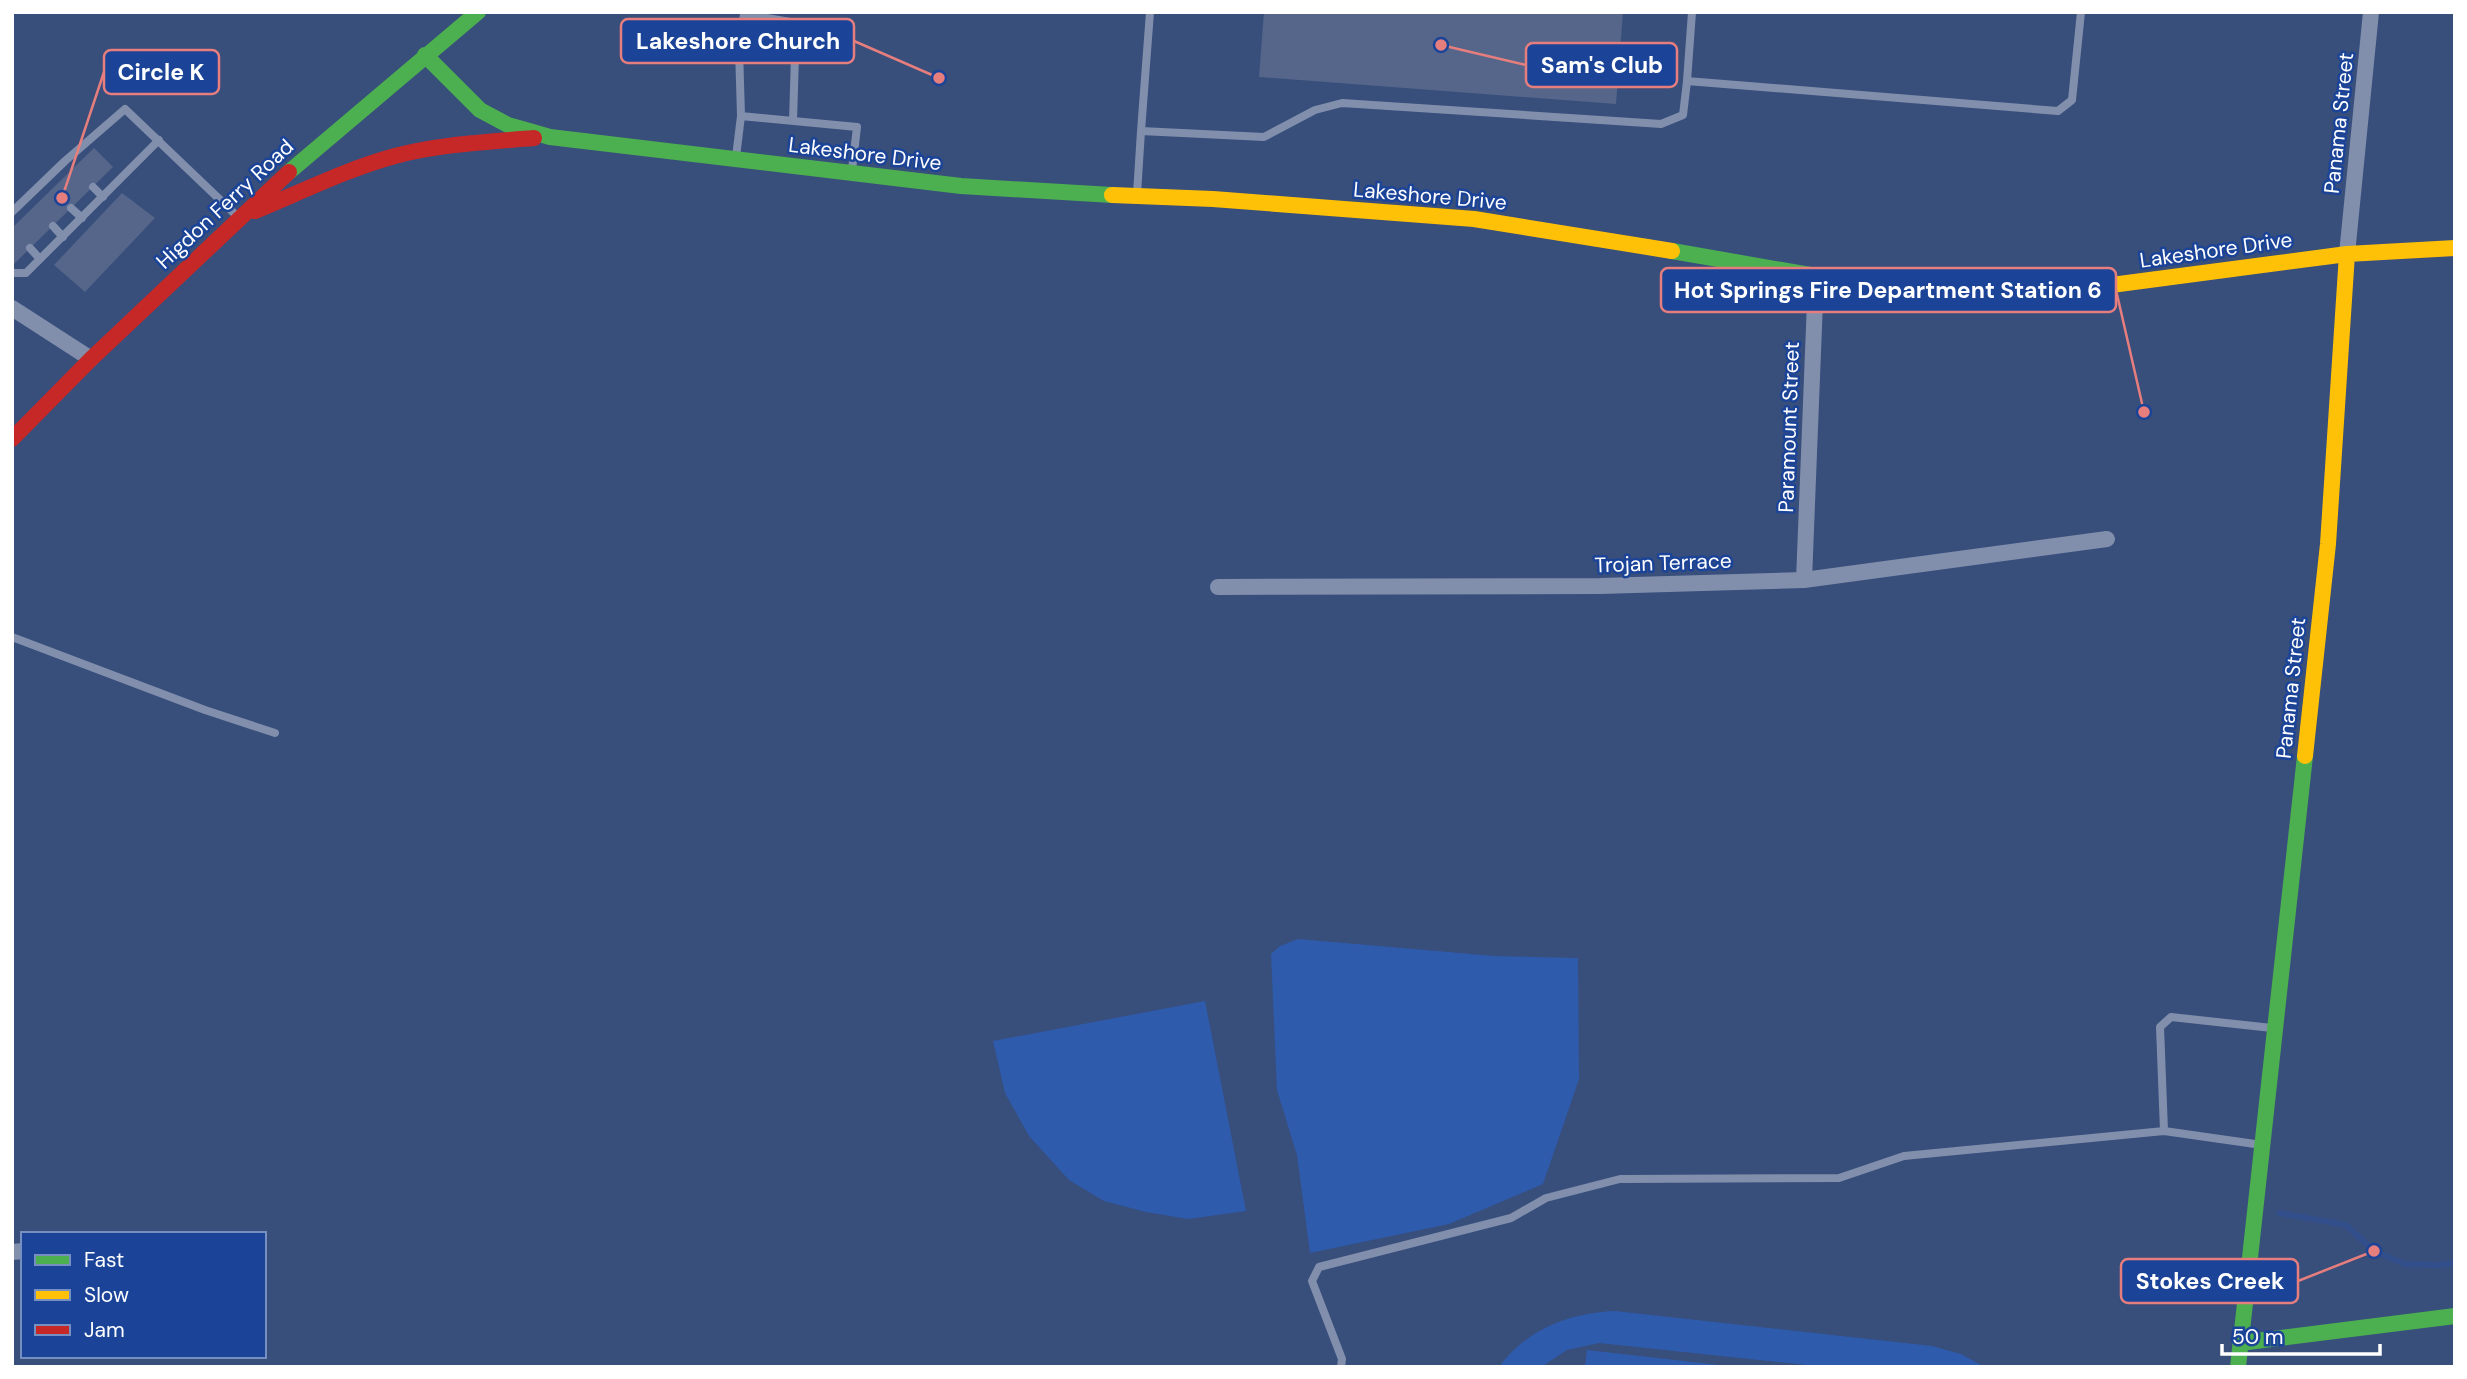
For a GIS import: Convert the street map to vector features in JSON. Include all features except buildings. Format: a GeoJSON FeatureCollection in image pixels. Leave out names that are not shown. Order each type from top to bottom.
{"type":"FeatureCollection","features":[{"type":"Feature","properties":{"kind":"street","name":"Higdon Ferry Road"},"geometry":{"type":"LineString","coordinates":[[12,439],[91,359],[310,152],[478,12]]}},
{"type":"Feature","properties":{"kind":"street","name":"Panama Street"},"geometry":{"type":"LineString","coordinates":[[2238,1367],[2328,544],[2347,254],[2371,12]]}},
{"type":"Feature","properties":{"kind":"street","name":"Lakeshore Drive"},"geometry":{"type":"LineString","coordinates":[[425,55],[480,110],[508,125],[550,137],[961,186],[1213,199],[1474,219],[1816,276],[1970,292],[2066,291],[2347,254],[2455,247]]}},
{"type":"Feature","properties":{"kind":"street"},"geometry":{"type":"LineString","coordinates":[[239,218],[361,166],[397,156],[442,146],[550,137]]}},
{"type":"Feature","properties":{"kind":"street","name":"Paramount Street"},"geometry":{"type":"LineString","coordinates":[[1804,580],[1816,276]]}},
{"type":"Feature","properties":{"kind":"street"},"geometry":{"type":"LineString","coordinates":[[12,308],[91,359]]}},
{"type":"Feature","properties":{"kind":"street","name":"Trojan Terrace"},"geometry":{"type":"LineString","coordinates":[[1218,587],[1586,586],[1804,580],[2107,539]]}},
{"type":"Feature","properties":{"kind":"street"},"geometry":{"type":"LineString","coordinates":[[2240,1343],[2455,1316]]}},
{"type":"Feature","properties":{"kind":"lane"},"geometry":{"type":"LineString","coordinates":[[1136,196],[1150,12]]}},
{"type":"Feature","properties":{"kind":"lane"},"geometry":{"type":"LineString","coordinates":[[1141,131],[1264,137],[1315,110],[1342,103],[1661,124],[1683,115],[1692,12]]}},
{"type":"Feature","properties":{"kind":"lane"},"geometry":{"type":"LineString","coordinates":[[1687,81],[2058,111],[2072,100],[2081,12]]}},
{"type":"Feature","properties":{"kind":"lane"},"geometry":{"type":"LineString","coordinates":[[735,159],[741,116],[738,49],[744,14],[796,23],[793,121]]}},
{"type":"Feature","properties":{"kind":"lane"},"geometry":{"type":"LineString","coordinates":[[12,212],[125,109],[239,218]]}},
{"type":"Feature","properties":{"kind":"lane"},"geometry":{"type":"LineString","coordinates":[[741,116],[857,127],[852,173]]}},
{"type":"Feature","properties":{"kind":"lane"},"geometry":{"type":"LineString","coordinates":[[12,273],[26,273],[159,140]]}},
{"type":"Feature","properties":{"kind":"lane"},"geometry":{"type":"LineString","coordinates":[[65,161],[73,168]]}},
{"type":"Feature","properties":{"kind":"lane"},"geometry":{"type":"LineString","coordinates":[[43,181],[52,189]]}},
{"type":"Feature","properties":{"kind":"lane"},"geometry":{"type":"LineString","coordinates":[[93,187],[103,197]]}},
{"type":"Feature","properties":{"kind":"lane"},"geometry":{"type":"LineString","coordinates":[[25,199],[34,207]]}},
{"type":"Feature","properties":{"kind":"lane"},"geometry":{"type":"LineString","coordinates":[[71,208],[82,218]]}},
{"type":"Feature","properties":{"kind":"lane"},"geometry":{"type":"LineString","coordinates":[[52,226],[63,237]]}},
{"type":"Feature","properties":{"kind":"lane"},"geometry":{"type":"LineString","coordinates":[[30,248],[40,259]]}},
{"type":"Feature","properties":{"kind":"lane"},"geometry":{"type":"LineString","coordinates":[[12,638],[205,710],[275,733]]}},
{"type":"Feature","properties":{"kind":"lane"},"geometry":{"type":"LineString","coordinates":[[2164,1131],[2160,1027],[2171,1017],[2275,1028]]}},
{"type":"Feature","properties":{"kind":"lane"},"geometry":{"type":"LineString","coordinates":[[1341,1367],[1342,1359],[1312,1281],[1319,1267],[1511,1218],[1546,1198],[1620,1179],[1839,1178],[1904,1156],[2164,1131],[2262,1146]]}},
{"type":"Feature","properties":{"kind":"shaded area"},"geometry":{"type":"Polygon","coordinates":[[[1298,939],[1494,956],[1578,958],[1579,1079],[1543,1184],[1449,1224],[1310,1253],[1297,1155],[1277,1090],[1271,954],[1280,946],[1298,939]]]}},
{"type":"Feature","properties":{"kind":"shaded area"},"geometry":{"type":"Polygon","coordinates":[[[1205,1001],[1246,1211],[1188,1219],[1146,1212],[1104,1201],[1069,1180],[1029,1136],[1005,1093],[993,1041],[1205,1001]]]}},
{"type":"Feature","properties":{"kind":"shaded area"},"geometry":{"type":"Polygon","coordinates":[[[1615,1311],[1932,1346],[1961,1354],[1985,1367],[1826,1367],[1599,1343],[1567,1350],[1541,1367],[1499,1367],[1522,1342],[1550,1326],[1581,1315],[1615,1311]]]}},
{"type":"Feature","properties":{"kind":"shaded area"},"geometry":{"type":"Polygon","coordinates":[[[1587,1350],[1737,1367],[1585,1367],[1587,1350]]]}},
{"type":"Feature","properties":{"kind":"waterway"},"geometry":{"type":"LineString","coordinates":[[2279,1213],[2346,1225],[2374,1251],[2405,1264],[2455,1263]]}},
{"type":"Feature","properties":{"kind":"traffic: fast"},"geometry":{"type":"LineString","coordinates":[[289,172],[478,12]]}},
{"type":"Feature","properties":{"kind":"traffic: fast"},"geometry":{"type":"LineString","coordinates":[[425,55],[480,110],[508,125],[550,137],[961,186],[1112,195]]}},
{"type":"Feature","properties":{"kind":"traffic: fast"},"geometry":{"type":"LineString","coordinates":[[1672,251],[1816,276],[1970,292],[2045,291]]}},
{"type":"Feature","properties":{"kind":"traffic: fast"},"geometry":{"type":"LineString","coordinates":[[2238,1367],[2305,756]]}},
{"type":"Feature","properties":{"kind":"traffic: fast"},"geometry":{"type":"LineString","coordinates":[[2240,1343],[2455,1316]]}},
{"type":"Feature","properties":{"kind":"traffic: slow"},"geometry":{"type":"LineString","coordinates":[[1112,195],[1213,199],[1474,219],[1672,251]]}},
{"type":"Feature","properties":{"kind":"traffic: slow"},"geometry":{"type":"LineString","coordinates":[[2045,291],[2066,291],[2347,254],[2455,248]]}},
{"type":"Feature","properties":{"kind":"traffic: slow"},"geometry":{"type":"LineString","coordinates":[[2305,756],[2328,544],[2347,254]]}},
{"type":"Feature","properties":{"kind":"traffic: jam"},"geometry":{"type":"LineString","coordinates":[[255,211],[342,174],[395,156],[447,146],[534,138]]}},
{"type":"Feature","properties":{"kind":"traffic: jam"},"geometry":{"type":"LineString","coordinates":[[12,439],[91,359],[289,172]]}},
{"type":"Feature","properties":{"kind":"place","name":"Sam's Club"},"geometry":{"type":"Point","coordinates":[1441,45]}},
{"type":"Feature","properties":{"kind":"place","name":"Lakeshore Church"},"geometry":{"type":"Point","coordinates":[939,78]}},
{"type":"Feature","properties":{"kind":"place","name":"Circle K"},"geometry":{"type":"Point","coordinates":[62,198]}},
{"type":"Feature","properties":{"kind":"place","name":"Hot Springs Fire Department Station 6"},"geometry":{"type":"Point","coordinates":[2144,412]}},
{"type":"Feature","properties":{"kind":"place","name":"Stokes Creek"},"geometry":{"type":"Point","coordinates":[2374,1251]}}]}
